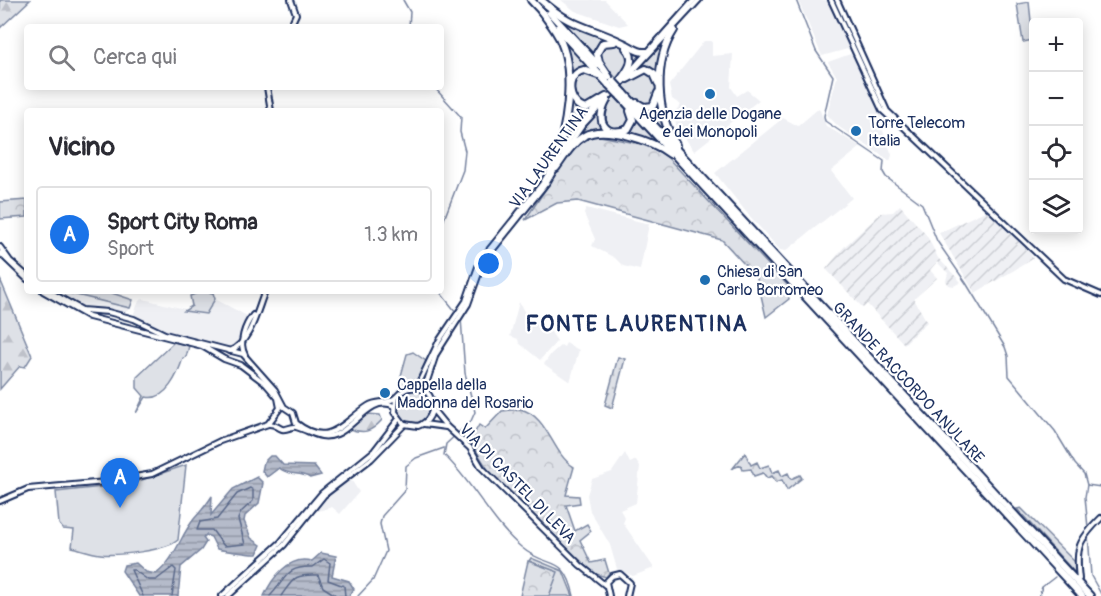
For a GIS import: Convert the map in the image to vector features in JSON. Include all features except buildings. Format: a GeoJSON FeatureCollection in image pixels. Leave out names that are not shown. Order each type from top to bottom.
{"type":"FeatureCollection","features":[{"type":"Feature","properties":{"kind":"highway","name":"GRANDE RACCORDO ANULARE"},"geometry":{"type":"LineString","coordinates":[[531,0],[695,169],[1090,596]]}},
{"type":"Feature","properties":{"kind":"highway","name":"GRANDE RACCORDO ANULARE"},"geometry":{"type":"LineString","coordinates":[[540,0],[610,82]]}},
{"type":"Feature","properties":{"kind":"highway"},"geometry":{"type":"LineString","coordinates":[[540,0],[572,24],[622,42],[637,51],[648,52]]}},
{"type":"Feature","properties":{"kind":"highway"},"geometry":{"type":"LineString","coordinates":[[541,11],[561,41],[567,65],[566,125],[555,166]]}},
{"type":"Feature","properties":{"kind":"highway"},"geometry":{"type":"LineString","coordinates":[[674,30],[663,48],[660,63],[664,116],[673,140],[695,169]]}},
{"type":"Feature","properties":{"kind":"highway"},"geometry":{"type":"LineString","coordinates":[[610,41],[627,48],[632,58],[610,82],[597,55],[602,44],[610,41]]}},
{"type":"Feature","properties":{"kind":"highway"},"geometry":{"type":"LineString","coordinates":[[622,94],[644,107],[654,105],[658,98],[657,80],[651,71],[641,69],[627,78]]}},
{"type":"Feature","properties":{"kind":"highway"},"geometry":{"type":"LineString","coordinates":[[606,98],[584,109],[576,105],[571,96],[572,79],[579,71],[589,70],[610,82]]}},
{"type":"Feature","properties":{"kind":"highway","name":"GRANDE RACCORDO ANULARE"},"geometry":{"type":"LineString","coordinates":[[622,94],[685,167],[1082,596]]}},
{"type":"Feature","properties":{"kind":"highway"},"geometry":{"type":"LineString","coordinates":[[606,98],[600,113],[601,123],[610,129],[626,130],[631,125],[633,117],[622,94]]}},
{"type":"Feature","properties":{"kind":"highway"},"geometry":{"type":"LineString","coordinates":[[555,166],[577,141],[598,131],[651,143],[685,167]]}},
{"type":"Feature","properties":{"kind":"street"},"geometry":{"type":"LineString","coordinates":[[291,0],[296,14],[291,24]]}},
{"type":"Feature","properties":{"kind":"street","name":"VIA LAURENTINA"},"geometry":{"type":"LineString","coordinates":[[606,98],[610,82],[648,52],[694,0]]}},
{"type":"Feature","properties":{"kind":"street","name":"VIA LAURENTINA"},"geometry":{"type":"LineString","coordinates":[[424,390],[425,381],[435,356],[468,297],[484,255],[542,184],[555,166],[574,131],[674,30],[699,0]]}},
{"type":"Feature","properties":{"kind":"street"},"geometry":{"type":"LineString","coordinates":[[831,0],[882,110],[897,121]]}},
{"type":"Feature","properties":{"kind":"street"},"geometry":{"type":"LineString","coordinates":[[837,0],[886,110],[1064,279],[1101,295]]}},
{"type":"Feature","properties":{"kind":"street"},"geometry":{"type":"LineString","coordinates":[[268,90],[270,108]]}},
{"type":"Feature","properties":{"kind":"street"},"geometry":{"type":"LineString","coordinates":[[0,247],[24,274]]}},
{"type":"Feature","properties":{"kind":"street"},"geometry":{"type":"LineString","coordinates":[[0,253],[24,274]]}},
{"type":"Feature","properties":{"kind":"street"},"geometry":{"type":"LineString","coordinates":[[0,501],[28,489],[119,480],[152,474],[220,441],[268,424],[275,419],[279,411],[279,401],[271,389],[241,365],[200,346],[87,316],[50,294]]}},
{"type":"Feature","properties":{"kind":"street"},"geometry":{"type":"LineString","coordinates":[[51,294],[82,310],[109,312],[134,319],[165,334],[245,356]]}},
{"type":"Feature","properties":{"kind":"street"},"geometry":{"type":"LineString","coordinates":[[264,294],[243,340],[242,349],[245,356],[278,394],[286,409],[293,413],[295,421],[312,432],[328,433],[342,428],[371,404],[396,397],[406,389],[417,387],[424,390],[432,399],[433,410],[429,419],[422,424]]}},
{"type":"Feature","properties":{"kind":"street","name":"VIA LAURENTINA"},"geometry":{"type":"LineString","coordinates":[[417,387],[439,341],[459,315]]}},
{"type":"Feature","properties":{"kind":"street"},"geometry":{"type":"LineString","coordinates":[[230,351],[243,340]]}},
{"type":"Feature","properties":{"kind":"street"},"geometry":{"type":"LineString","coordinates":[[396,397],[394,407],[399,419],[405,424],[447,428]]}},
{"type":"Feature","properties":{"kind":"street"},"geometry":{"type":"LineString","coordinates":[[268,424],[277,425],[283,429],[291,427],[312,435],[328,436],[344,430],[374,406],[390,404],[394,407]]}},
{"type":"Feature","properties":{"kind":"street"},"geometry":{"type":"LineString","coordinates":[[279,411],[286,409]]}},
{"type":"Feature","properties":{"kind":"street","name":"VIA DI CASTEL DI LEVA"},"geometry":{"type":"LineString","coordinates":[[433,410],[447,428],[472,450],[482,468],[580,565],[600,579],[609,596]]}},
{"type":"Feature","properties":{"kind":"street"},"geometry":{"type":"LineString","coordinates":[[275,419],[277,425]]}},
{"type":"Feature","properties":{"kind":"street"},"geometry":{"type":"LineString","coordinates":[[222,596],[274,549],[322,493],[378,448],[399,419]]}},
{"type":"Feature","properties":{"kind":"street"},"geometry":{"type":"LineString","coordinates":[[291,427],[295,421]]}},
{"type":"Feature","properties":{"kind":"street"},"geometry":{"type":"LineString","coordinates":[[228,596],[284,545],[324,495],[371,459],[405,424]]}},
{"type":"Feature","properties":{"kind":"street"},"geometry":{"type":"LineString","coordinates":[[1079,579],[1077,556],[1080,543],[1101,518]]}},
{"type":"Feature","properties":{"kind":"street"},"geometry":{"type":"LineString","coordinates":[[600,579],[608,579],[620,574],[628,579],[630,588],[627,596]]}},
{"type":"Feature","properties":{"kind":"street"},"geometry":{"type":"LineString","coordinates":[[605,585],[608,579]]}},
{"type":"Feature","properties":{"kind":"shaded area"},"geometry":{"type":"Polygon","coordinates":[[[561,0],[605,0],[628,24],[619,26],[575,11],[561,0]]]}},
{"type":"Feature","properties":{"kind":"shaded area"},"geometry":{"type":"Polygon","coordinates":[[[798,0],[829,0],[851,48],[822,56],[798,0]]]}},
{"type":"Feature","properties":{"kind":"shaded area","name":"Agenzia delle Dogane e dei Monopoli"},"geometry":{"type":"Polygon","coordinates":[[[704,41],[712,41],[712,56],[733,54],[731,87],[737,96],[747,90],[759,100],[694,151],[676,125],[675,118],[679,115],[676,110],[681,105],[672,99],[669,85],[704,41]]]}},
{"type":"Feature","properties":{"kind":"shaded area"},"geometry":{"type":"Polygon","coordinates":[[[853,53],[883,115],[880,117],[885,122],[883,131],[892,155],[890,161],[839,127],[827,115],[837,77],[828,62],[853,53]]]}},
{"type":"Feature","properties":{"kind":"shaded area"},"geometry":{"type":"Polygon","coordinates":[[[819,108],[826,126],[861,147],[831,171],[852,198],[786,251],[780,250],[715,173],[783,118],[798,126],[819,108]]]}},
{"type":"Feature","properties":{"kind":"shaded area"},"geometry":{"type":"Polygon","coordinates":[[[900,205],[927,236],[938,258],[961,282],[954,286],[949,285],[946,281],[948,273],[937,262],[930,270],[937,278],[914,299],[927,322],[904,344],[867,304],[863,308],[826,269],[844,247],[881,213],[893,212],[900,205]]]}},
{"type":"Feature","properties":{"kind":"shaded area"},"geometry":{"type":"Polygon","coordinates":[[[586,208],[649,224],[640,270],[623,266],[615,258],[592,246],[595,239],[584,214],[586,208]]]}},
{"type":"Feature","properties":{"kind":"shaded area"},"geometry":{"type":"Polygon","coordinates":[[[987,210],[1026,245],[1033,259],[975,293],[939,233],[987,210]]]}},
{"type":"Feature","properties":{"kind":"shaded area"},"geometry":{"type":"Polygon","coordinates":[[[56,294],[94,298],[130,309],[122,314],[85,309],[56,294]]]}},
{"type":"Feature","properties":{"kind":"shaded area"},"geometry":{"type":"Polygon","coordinates":[[[143,299],[206,314],[215,299],[249,317],[239,342],[234,347],[226,348],[169,333],[135,317],[134,313],[139,301],[143,299]]]}},
{"type":"Feature","properties":{"kind":"shaded area"},"geometry":{"type":"Polygon","coordinates":[[[519,302],[529,321],[533,320],[546,331],[549,329],[557,341],[540,360],[519,343],[518,339],[510,336],[519,302]]]}},
{"type":"Feature","properties":{"kind":"shaded area"},"geometry":{"type":"Polygon","coordinates":[[[566,343],[579,350],[570,382],[544,364],[551,354],[561,345],[564,347],[566,343]]]}},
{"type":"Feature","properties":{"kind":"shaded area"},"geometry":{"type":"Polygon","coordinates":[[[625,453],[630,463],[636,460],[640,466],[636,503],[620,510],[625,518],[623,523],[654,568],[633,576],[617,569],[610,545],[590,511],[587,495],[592,479],[612,472],[625,453]]]}},
{"type":"Feature","properties":{"kind":"shaded area"},"geometry":{"type":"Polygon","coordinates":[[[350,478],[359,492],[340,514],[332,507],[312,513],[325,497],[350,478]]]}},
{"type":"Feature","properties":{"kind":"green space"},"geometry":{"type":"Polygon","coordinates":[[[0,0],[30,0],[0,28],[0,0]]]}},
{"type":"Feature","properties":{"kind":"green space"},"geometry":{"type":"Polygon","coordinates":[[[1029,2],[1029,41],[1023,42],[1017,4],[1029,2]]]}},
{"type":"Feature","properties":{"kind":"green space"},"geometry":{"type":"Polygon","coordinates":[[[563,21],[623,43],[643,54],[631,66],[625,46],[609,40],[596,58],[563,21]]]}},
{"type":"Feature","properties":{"kind":"green space"},"geometry":{"type":"Polygon","coordinates":[[[560,36],[590,69],[574,74],[570,98],[591,109],[563,142],[568,67],[560,36]]]}},
{"type":"Feature","properties":{"kind":"green space"},"geometry":{"type":"Polygon","coordinates":[[[664,42],[659,61],[668,135],[643,108],[655,105],[659,83],[645,68],[638,69],[664,42]]]}},
{"type":"Feature","properties":{"kind":"green space"},"geometry":{"type":"Polygon","coordinates":[[[614,43],[625,47],[631,60],[618,80],[598,58],[603,45],[614,43]]]}},
{"type":"Feature","properties":{"kind":"green space"},"geometry":{"type":"Polygon","coordinates":[[[649,71],[657,81],[657,99],[648,106],[638,103],[623,86],[634,75],[649,71]]]}},
{"type":"Feature","properties":{"kind":"green space"},"geometry":{"type":"Polygon","coordinates":[[[580,72],[595,75],[609,90],[590,107],[575,104],[572,83],[580,72]]]}},
{"type":"Feature","properties":{"kind":"green space"},"geometry":{"type":"Polygon","coordinates":[[[614,96],[632,116],[627,128],[612,129],[604,125],[605,105],[614,96]]]}},
{"type":"Feature","properties":{"kind":"green space"},"geometry":{"type":"Polygon","coordinates":[[[599,111],[602,125],[622,132],[635,116],[663,147],[604,130],[571,144],[599,111]]]}},
{"type":"Feature","properties":{"kind":"green space"},"geometry":{"type":"Polygon","coordinates":[[[595,135],[651,146],[668,158],[792,290],[788,294],[789,299],[766,317],[757,278],[722,240],[578,201],[557,203],[525,220],[574,147],[595,135]]]}},
{"type":"Feature","properties":{"kind":"green space"},"geometry":{"type":"Polygon","coordinates":[[[24,200],[24,217],[0,219],[0,202],[24,200]]]}},
{"type":"Feature","properties":{"kind":"green space"},"geometry":{"type":"Polygon","coordinates":[[[0,279],[32,356],[25,367],[20,366],[0,389],[0,279]]]}},
{"type":"Feature","properties":{"kind":"green space"},"geometry":{"type":"Polygon","coordinates":[[[72,294],[115,294],[133,300],[130,308],[72,294]]]}},
{"type":"Feature","properties":{"kind":"green space"},"geometry":{"type":"Polygon","coordinates":[[[213,294],[215,299],[206,314],[184,311],[192,306],[190,296],[213,294]]]}},
{"type":"Feature","properties":{"kind":"green space"},"geometry":{"type":"Polygon","coordinates":[[[174,342],[189,346],[178,372],[165,391],[160,395],[146,397],[136,413],[144,396],[137,388],[137,377],[174,342]]]}},
{"type":"Feature","properties":{"kind":"green space"},"geometry":{"type":"Polygon","coordinates":[[[413,352],[426,361],[417,384],[404,388],[399,383],[407,354],[413,352]]]}},
{"type":"Feature","properties":{"kind":"green space"},"geometry":{"type":"Polygon","coordinates":[[[618,357],[625,359],[612,408],[605,405],[618,357]]]}},
{"type":"Feature","properties":{"kind":"green space"},"geometry":{"type":"Polygon","coordinates":[[[414,389],[426,395],[432,407],[426,419],[414,425],[402,419],[396,407],[402,395],[414,389]]]}},
{"type":"Feature","properties":{"kind":"green space"},"geometry":{"type":"Polygon","coordinates":[[[520,409],[537,419],[566,461],[574,467],[566,495],[579,496],[580,503],[566,505],[575,531],[587,524],[591,531],[580,540],[591,563],[605,560],[609,573],[606,577],[596,574],[584,564],[490,473],[470,441],[479,425],[485,429],[502,411],[520,409]]]}},
{"type":"Feature","properties":{"kind":"green space"},"geometry":{"type":"Polygon","coordinates":[[[367,414],[380,415],[382,420],[367,431],[349,429],[367,414]]]}},
{"type":"Feature","properties":{"kind":"green space"},"geometry":{"type":"Polygon","coordinates":[[[745,453],[751,465],[757,462],[760,468],[769,465],[772,473],[779,470],[782,476],[788,473],[791,479],[800,475],[802,478],[787,490],[782,480],[776,482],[772,476],[767,478],[763,473],[754,476],[751,469],[743,470],[741,465],[733,468],[745,453]]]}},
{"type":"Feature","properties":{"kind":"green space"},"geometry":{"type":"Polygon","coordinates":[[[186,465],[178,540],[152,550],[117,554],[97,553],[72,547],[74,530],[63,529],[59,524],[56,492],[130,484],[186,465]]]}},
{"type":"Feature","properties":{"kind":"green space"},"geometry":{"type":"Polygon","coordinates":[[[1021,508],[1075,562],[1077,575],[1017,509],[1021,508]]]}},
{"type":"Feature","properties":{"kind":"green space"},"geometry":{"type":"Polygon","coordinates":[[[531,558],[563,571],[573,596],[549,596],[557,572],[529,561],[531,558]]]}},
{"type":"Feature","properties":{"kind":"green space"},"geometry":{"type":"Polygon","coordinates":[[[528,561],[558,572],[549,596],[520,596],[528,561]]]}},
{"type":"Feature","properties":{"kind":"water"},"geometry":{"type":"Polygon","coordinates":[[[270,456],[275,456],[283,465],[314,466],[321,475],[310,478],[279,468],[267,477],[262,471],[264,462],[270,456]]]}},
{"type":"Feature","properties":{"kind":"water"},"geometry":{"type":"Polygon","coordinates":[[[257,477],[263,483],[259,503],[245,516],[244,521],[251,538],[261,545],[257,554],[217,549],[211,537],[206,535],[203,538],[206,542],[201,550],[181,567],[178,596],[139,596],[122,571],[124,565],[136,563],[146,572],[156,574],[168,562],[189,526],[212,496],[211,515],[233,489],[257,477]]]}},
{"type":"Feature","properties":{"kind":"water"},"geometry":{"type":"Polygon","coordinates":[[[321,553],[336,556],[332,576],[349,581],[354,589],[349,596],[264,596],[282,570],[296,561],[312,561],[321,553]]]}},
{"type":"Feature","properties":{"kind":"waterway"},"geometry":{"type":"LineString","coordinates":[[403,0],[410,12],[409,24]]}},
{"type":"Feature","properties":{"kind":"waterway"},"geometry":{"type":"LineString","coordinates":[[796,0],[816,51],[833,76],[824,116],[825,121],[884,161],[883,172],[886,177],[922,204],[937,241],[1005,347],[1009,376],[1055,431],[1075,464],[1084,474],[1087,485],[1085,497],[1088,528]]}},
{"type":"Feature","properties":{"kind":"waterway"},"geometry":{"type":"LineString","coordinates":[[437,90],[461,117],[460,132],[465,151],[463,170],[444,219]]}},
{"type":"Feature","properties":{"kind":"waterway"},"geometry":{"type":"LineString","coordinates":[[441,294],[456,312]]}},
{"type":"Feature","properties":{"kind":"waterway"},"geometry":{"type":"LineString","coordinates":[[461,318],[465,373],[475,412],[471,421],[446,444],[444,455],[510,537],[531,554],[560,567],[570,582],[574,596]]}},
{"type":"Feature","properties":{"kind":"waterway"},"geometry":{"type":"LineString","coordinates":[[358,596],[373,580],[386,551],[380,524],[382,516],[405,490],[406,466],[416,458],[444,448]]}},
{"type":"Feature","properties":{"kind":"waterway"},"geometry":{"type":"LineString","coordinates":[[1087,485],[1101,487]]}},
{"type":"Feature","properties":{"kind":"waterway"},"geometry":{"type":"LineString","coordinates":[[1088,534],[1091,576],[1101,594]]}},
{"type":"Feature","properties":{"kind":"waterway"},"geometry":{"type":"LineString","coordinates":[[1039,596],[1042,587],[1055,577]]}},
{"type":"Feature","properties":{"kind":"place","name":"Agenzia delle Dogane e dei Monopoli"},"geometry":{"type":"Point","coordinates":[710,94]}},
{"type":"Feature","properties":{"kind":"place","name":"Torre Telecom Italia"},"geometry":{"type":"Point","coordinates":[856,131]}},
{"type":"Feature","properties":{"kind":"place","name":"Chiesa di San Carlo Borromeo"},"geometry":{"type":"Point","coordinates":[705,280]}},
{"type":"Feature","properties":{"kind":"place","name":"Cappella della Madonna del Rosario"},"geometry":{"type":"Point","coordinates":[385,393]}},
{"type":"Feature","properties":{"kind":"place","name":"Sport City Roma"},"geometry":{"type":"Point","coordinates":[120,508]}},
{"type":"Feature","properties":{"kind":"district","name":"FONTE LAURENTINA"},"geometry":{"type":"Point","coordinates":[637,323]}}]}
